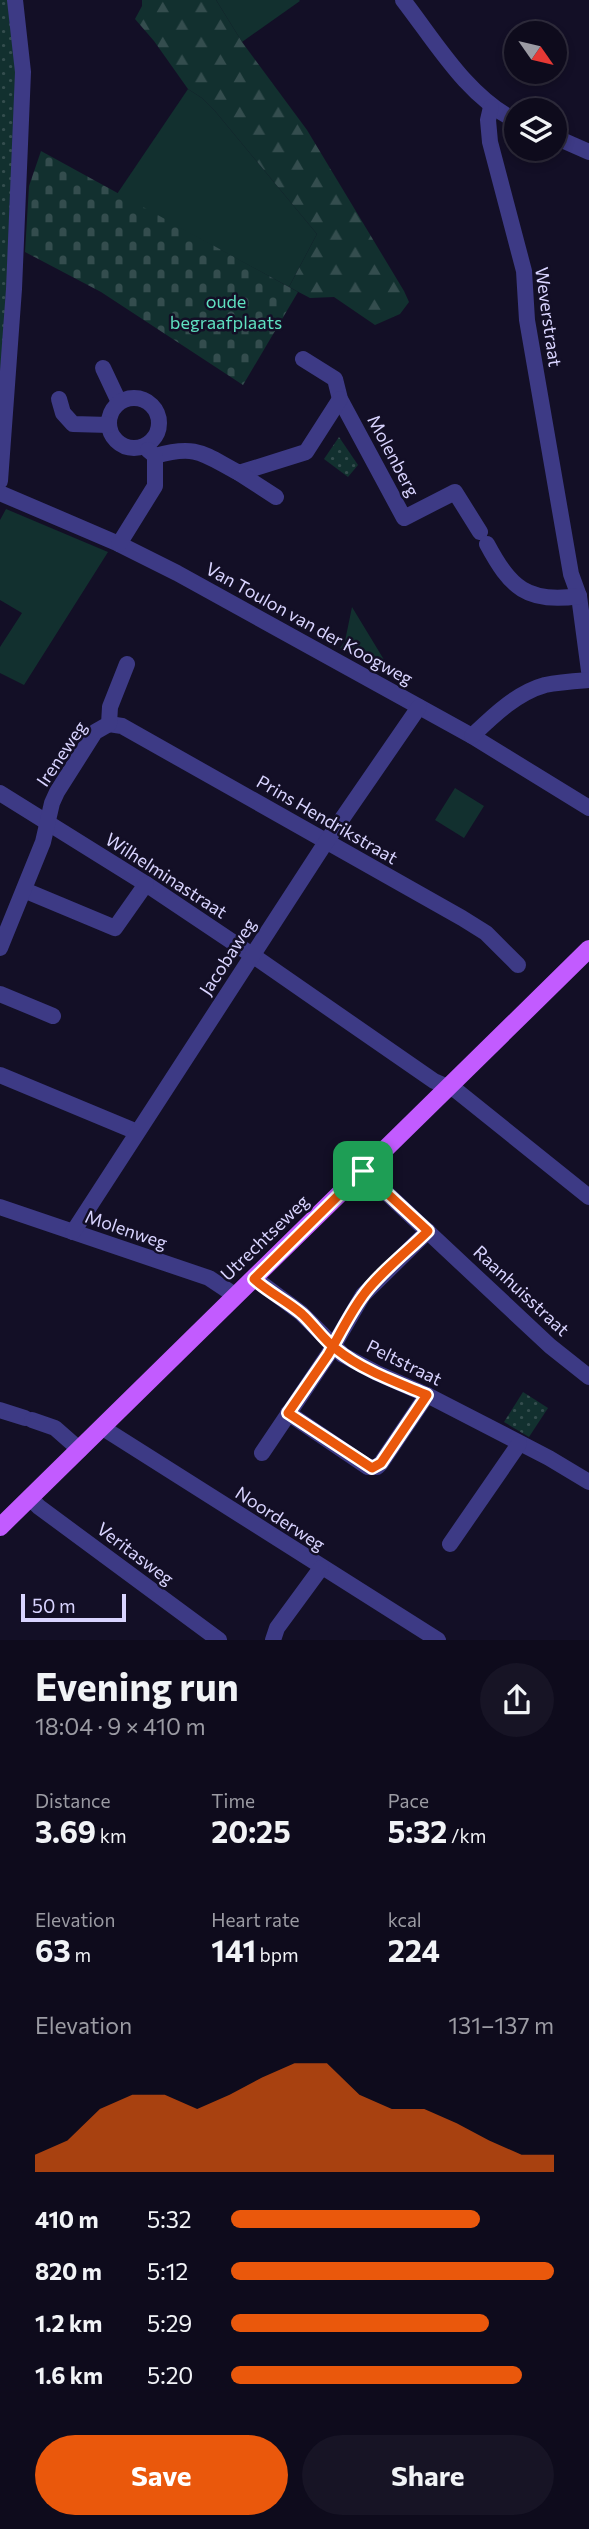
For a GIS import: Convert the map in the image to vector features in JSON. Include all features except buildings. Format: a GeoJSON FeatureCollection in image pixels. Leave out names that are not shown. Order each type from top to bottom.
{"type":"FeatureCollection","features":[{"type":"Feature","properties":{"kind":"main road","name":"Utrechtseweg"},"geometry":{"type":"LineString","coordinates":[[0,1528],[589,949]]}},
{"type":"Feature","properties":{"kind":"street"},"geometry":{"type":"LineString","coordinates":[[0,481],[13,289],[23,72],[15,0]]}},
{"type":"Feature","properties":{"kind":"street"},"geometry":{"type":"LineString","coordinates":[[403,0],[456,72],[491,107],[504,114]]}},
{"type":"Feature","properties":{"kind":"street","name":"Weverstraat"},"geometry":{"type":"LineString","coordinates":[[491,107],[488,120],[490,142],[524,271],[530,341],[571,573],[584,598],[589,671]]}},
{"type":"Feature","properties":{"kind":"street"},"geometry":{"type":"LineString","coordinates":[[567,142],[589,152]]}},
{"type":"Feature","properties":{"kind":"street","name":"Molenberg"},"geometry":{"type":"LineString","coordinates":[[303,359],[335,379],[340,399],[404,518],[455,492],[502,571],[518,586],[544,598],[584,598]]}},
{"type":"Feature","properties":{"kind":"street"},"geometry":{"type":"LineString","coordinates":[[103,368],[119,402]]}},
{"type":"Feature","properties":{"kind":"street"},"geometry":{"type":"LineString","coordinates":[[119,544],[155,486],[149,451],[159,419],[157,411],[144,399],[127,398],[119,402],[110,417],[109,425],[115,439],[121,444],[149,451],[194,450],[239,473],[276,497]]}},
{"type":"Feature","properties":{"kind":"street"},"geometry":{"type":"LineString","coordinates":[[60,399],[63,413],[73,424],[109,425]]}},
{"type":"Feature","properties":{"kind":"street"},"geometry":{"type":"LineString","coordinates":[[239,473],[306,452],[340,399]]}},
{"type":"Feature","properties":{"kind":"street","name":"Van Toulon van der Koogweg"},"geometry":{"type":"LineString","coordinates":[[0,493],[119,544],[223,598],[472,736],[589,808]]}},
{"type":"Feature","properties":{"kind":"street","name":"Ireneweg"},"geometry":{"type":"LineString","coordinates":[[0,948],[43,842],[52,803],[95,732],[109,724],[110,707],[127,664]]}},
{"type":"Feature","properties":{"kind":"street"},"geometry":{"type":"LineString","coordinates":[[472,736],[495,714],[521,696],[543,686],[589,680]]}},
{"type":"Feature","properties":{"kind":"street","name":"Jacobaweg"},"geometry":{"type":"LineString","coordinates":[[73,1232],[326,842],[419,707]]}},
{"type":"Feature","properties":{"kind":"street","name":"Prins Hendrikstraat"},"geometry":{"type":"LineString","coordinates":[[109,724],[122,726],[486,933],[518,965]]}},
{"type":"Feature","properties":{"kind":"street","name":"Wilhelminastraat"},"geometry":{"type":"LineString","coordinates":[[0,793],[252,955],[434,1081],[457,1091],[589,1197]]}},
{"type":"Feature","properties":{"kind":"street"},"geometry":{"type":"LineString","coordinates":[[24,890],[115,928],[145,884]]}},
{"type":"Feature","properties":{"kind":"street"},"geometry":{"type":"LineString","coordinates":[[0,994],[53,1016]]}},
{"type":"Feature","properties":{"kind":"street"},"geometry":{"type":"LineString","coordinates":[[0,1075],[136,1132]]}},
{"type":"Feature","properties":{"kind":"street","name":"Raanhuisstraat"},"geometry":{"type":"LineString","coordinates":[[363,1171],[550,1346],[589,1377]]}},
{"type":"Feature","properties":{"kind":"street","name":"Molenweg"},"geometry":{"type":"LineString","coordinates":[[0,1207],[209,1278],[236,1296]]}},
{"type":"Feature","properties":{"kind":"street"},"geometry":{"type":"LineString","coordinates":[[262,1453],[333,1347],[363,1295],[428,1231]]}},
{"type":"Feature","properties":{"kind":"street","name":"Peltstraat"},"geometry":{"type":"LineString","coordinates":[[254,1279],[301,1313],[333,1347],[377,1373],[427,1395],[549,1458],[589,1482]]}},
{"type":"Feature","properties":{"kind":"street"},"geometry":{"type":"LineString","coordinates":[[288,1413],[372,1468],[381,1463],[427,1395]]}},
{"type":"Feature","properties":{"kind":"street"},"geometry":{"type":"LineString","coordinates":[[0,1410],[55,1428],[80,1450]]}},
{"type":"Feature","properties":{"kind":"street","name":"Noorderweg"},"geometry":{"type":"LineString","coordinates":[[103,1428],[438,1640]]}},
{"type":"Feature","properties":{"kind":"street"},"geometry":{"type":"LineString","coordinates":[[450,1544],[519,1444]]}},
{"type":"Feature","properties":{"kind":"street","name":"Veritasweg"},"geometry":{"type":"LineString","coordinates":[[30,1498],[219,1640]]}},
{"type":"Feature","properties":{"kind":"street"},"geometry":{"type":"LineString","coordinates":[[273,1640],[277,1628],[321,1568]]}},
{"type":"Feature","properties":{"kind":"green space"},"geometry":{"type":"Polygon","coordinates":[[[0,0],[11,0],[18,72],[0,414],[0,0]]]}},
{"type":"Feature","properties":{"kind":"green space"},"geometry":{"type":"Polygon","coordinates":[[[142,0],[216,0],[242,42],[307,130],[404,291],[409,302],[400,314],[375,325],[334,297],[310,298],[289,287],[317,234],[215,111],[188,89],[135,19],[142,0]]]}},
{"type":"Feature","properties":{"kind":"green space"},"geometry":{"type":"Polygon","coordinates":[[[216,0],[299,0],[300,1],[242,42],[216,0]]]}},
{"type":"Feature","properties":{"kind":"green space"},"geometry":{"type":"Polygon","coordinates":[[[188,89],[215,111],[317,234],[289,287],[117,194],[188,89]]]}},
{"type":"Feature","properties":{"kind":"green space","name":"oude begraafplaats"},"geometry":{"type":"Polygon","coordinates":[[[41,151],[298,292],[243,385],[101,292],[25,252],[29,186],[41,151]]]}},
{"type":"Feature","properties":{"kind":"green space"},"geometry":{"type":"Polygon","coordinates":[[[339,437],[358,465],[348,477],[324,459],[339,437]]]}},
{"type":"Feature","properties":{"kind":"green space"},"geometry":{"type":"Polygon","coordinates":[[[6,509],[108,552],[24,685],[0,673],[0,647],[22,613],[0,600],[0,520],[6,509]]]}},
{"type":"Feature","properties":{"kind":"green space"},"geometry":{"type":"Polygon","coordinates":[[[352,607],[389,668],[383,672],[340,648],[345,641],[352,607]]]}},
{"type":"Feature","properties":{"kind":"green space"},"geometry":{"type":"Polygon","coordinates":[[[455,788],[484,806],[464,838],[435,820],[455,788]]]}},
{"type":"Feature","properties":{"kind":"green space"},"geometry":{"type":"Polygon","coordinates":[[[523,1392],[548,1408],[529,1437],[504,1422],[523,1392]]]}},
{"type":"Feature","properties":{"kind":"route"},"geometry":{"type":"LineString","coordinates":[[363,1171],[254,1279],[301,1313],[333,1347],[343,1355],[427,1395],[381,1463],[372,1468],[288,1413],[328,1355],[333,1347],[363,1295],[428,1231],[363,1171]]}}]}
